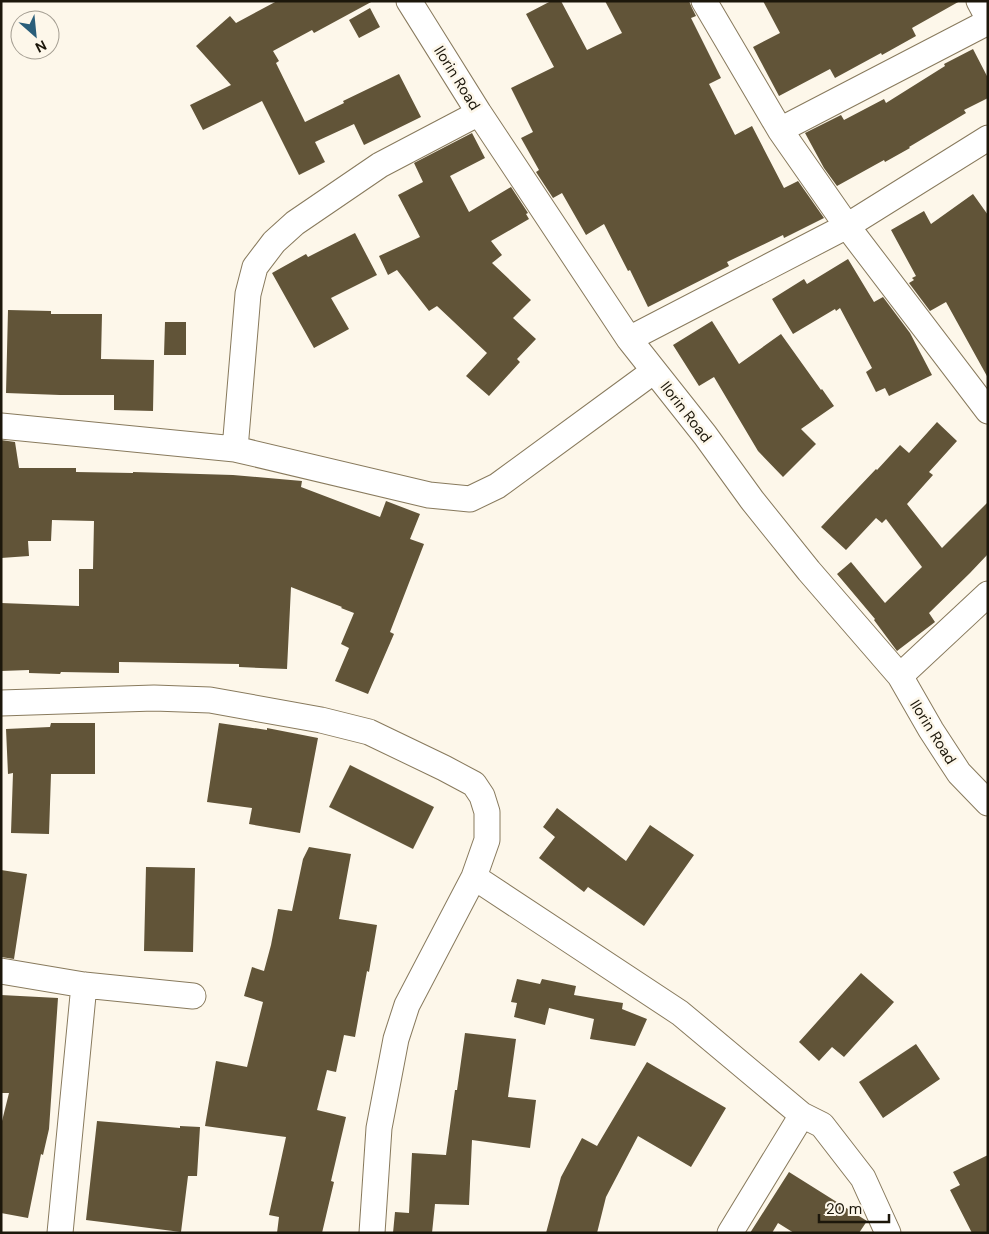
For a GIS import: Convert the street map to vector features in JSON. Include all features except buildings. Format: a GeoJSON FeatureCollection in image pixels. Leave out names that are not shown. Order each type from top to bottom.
{"type":"FeatureCollection","features":[{"type":"Feature","properties":{"kind":"street","name":"Ilorin Road"},"geometry":{"type":"LineString","coordinates":[[409,1],[479,114],[629,339],[705,435],[752,500],[809,571],[900,676],[931,730],[959,773],[988,803]]}},
{"type":"Feature","properties":{"kind":"street"},"geometry":{"type":"LineString","coordinates":[[704,1],[780,130],[848,226],[988,411]]}},
{"type":"Feature","properties":{"kind":"street"},"geometry":{"type":"LineString","coordinates":[[979,1],[988,18]]}},
{"type":"Feature","properties":{"kind":"street"},"geometry":{"type":"LineString","coordinates":[[780,130],[988,22]]}},
{"type":"Feature","properties":{"kind":"street"},"geometry":{"type":"LineString","coordinates":[[235,449],[248,294],[255,267],[274,242],[295,223],[380,165],[479,114]]}},
{"type":"Feature","properties":{"kind":"street"},"geometry":{"type":"LineString","coordinates":[[629,339],[848,226],[988,138]]}},
{"type":"Feature","properties":{"kind":"street"},"geometry":{"type":"LineString","coordinates":[[1,426],[235,449],[429,495],[470,499],[497,486],[654,371]]}},
{"type":"Feature","properties":{"kind":"street"},"geometry":{"type":"LineString","coordinates":[[900,676],[988,594]]}},
{"type":"Feature","properties":{"kind":"street"},"geometry":{"type":"LineString","coordinates":[[1,703],[154,698],[210,700],[320,720],[369,732],[474,784],[482,796],[487,812],[487,840],[474,877],[407,1005],[396,1039],[379,1128],[372,1233]]}},
{"type":"Feature","properties":{"kind":"street"},"geometry":{"type":"LineString","coordinates":[[474,877],[680,1013],[802,1115],[822,1125],[863,1178],[888,1233]]}},
{"type":"Feature","properties":{"kind":"street"},"geometry":{"type":"LineString","coordinates":[[1,971],[84,985],[192,996]]}},
{"type":"Feature","properties":{"kind":"street"},"geometry":{"type":"LineString","coordinates":[[60,1233],[84,985]]}},
{"type":"Feature","properties":{"kind":"street"},"geometry":{"type":"LineString","coordinates":[[730,1233],[802,1115]]}}]}
